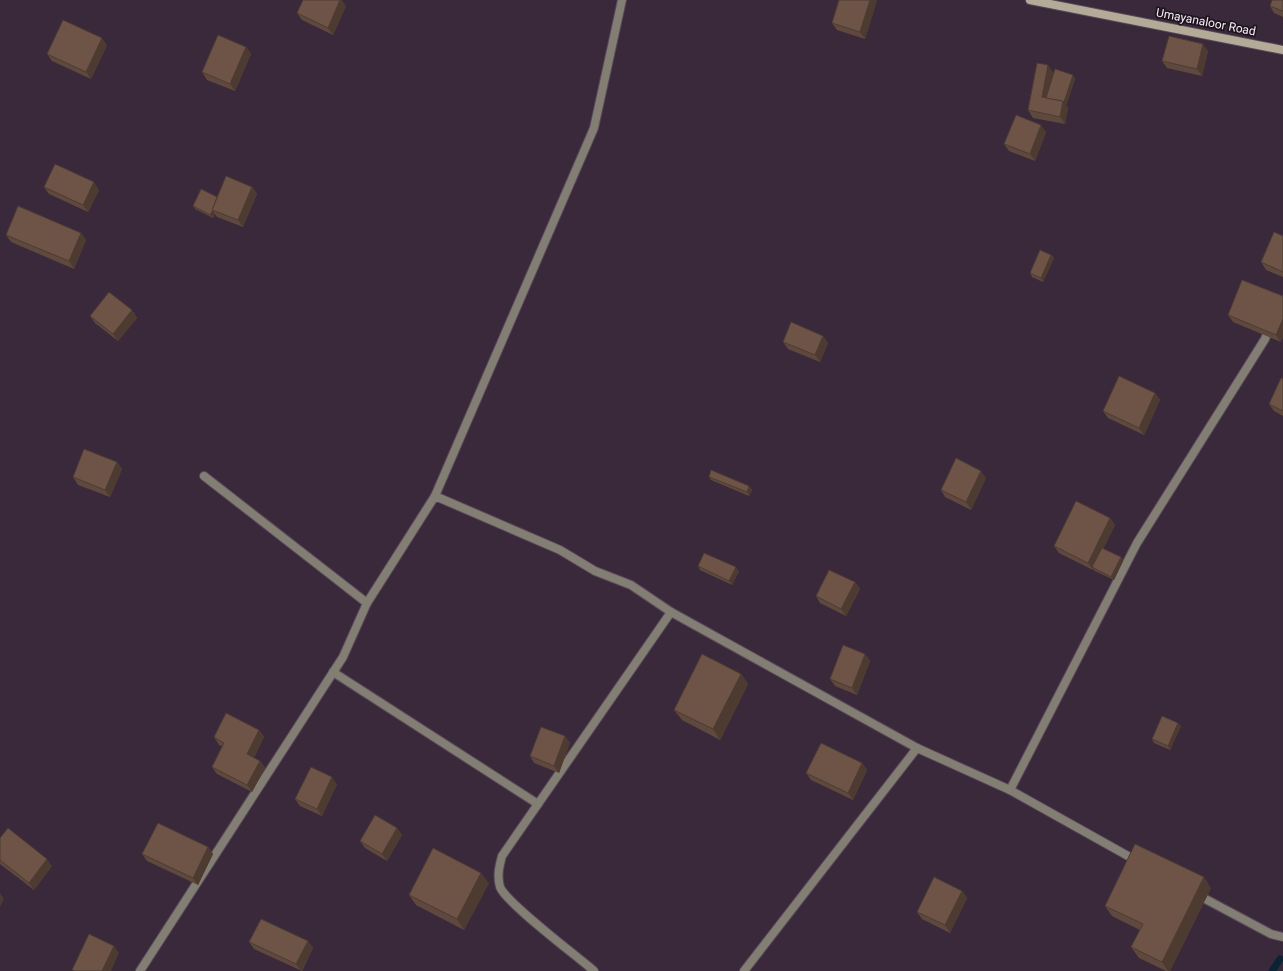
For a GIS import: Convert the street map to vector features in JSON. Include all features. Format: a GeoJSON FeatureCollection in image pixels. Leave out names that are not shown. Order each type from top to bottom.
{"type":"FeatureCollection","features":[{"type":"Feature","properties":{"kind":"main road","name":"Umayanaloor Road"},"geometry":{"type":"LineString","coordinates":[[1030,0],[1283,50]]}},
{"type":"Feature","properties":{"kind":"street"},"geometry":{"type":"LineString","coordinates":[[140,971],[343,657],[367,604],[435,496],[594,128],[622,0]]}},
{"type":"Feature","properties":{"kind":"street"},"geometry":{"type":"LineString","coordinates":[[1010,790],[1137,543],[1265,339],[1274,317]]}},
{"type":"Feature","properties":{"kind":"street"},"geometry":{"type":"LineString","coordinates":[[204,476],[367,604]]}},
{"type":"Feature","properties":{"kind":"street"},"geometry":{"type":"LineString","coordinates":[[435,496],[560,550],[595,571],[630,585],[672,612],[916,748],[1010,790],[1148,867]]}},
{"type":"Feature","properties":{"kind":"street"},"geometry":{"type":"LineString","coordinates":[[594,971],[513,903],[501,888],[498,874],[502,856],[672,612]]}},
{"type":"Feature","properties":{"kind":"street"},"geometry":{"type":"LineString","coordinates":[[333,672],[538,804]]}},
{"type":"Feature","properties":{"kind":"street"},"geometry":{"type":"LineString","coordinates":[[744,971],[916,748]]}},
{"type":"Feature","properties":{"kind":"street"},"geometry":{"type":"LineString","coordinates":[[1189,890],[1270,934],[1283,937]]}},
{"type":"Feature","properties":{"kind":"building"},"geometry":{"type":"Polygon","coordinates":[[[303,0],[340,0],[328,28],[297,13],[303,0]]]}},
{"type":"Feature","properties":{"kind":"building"},"geometry":{"type":"Polygon","coordinates":[[[839,0],[870,0],[860,32],[832,23],[839,0]]]}},
{"type":"Feature","properties":{"kind":"building"},"geometry":{"type":"Polygon","coordinates":[[[1272,0],[1283,0],[1283,11],[1270,6],[1272,0]]]}},
{"type":"Feature","properties":{"kind":"building"},"geometry":{"type":"Polygon","coordinates":[[[63,20],[102,38],[86,72],[47,54],[63,20]]]}},
{"type":"Feature","properties":{"kind":"building"},"geometry":{"type":"Polygon","coordinates":[[[218,35],[246,47],[230,84],[202,72],[218,35]]]}},
{"type":"Feature","properties":{"kind":"building"},"geometry":{"type":"Polygon","coordinates":[[[1169,36],[1203,44],[1197,69],[1162,61],[1169,36]]]}},
{"type":"Feature","properties":{"kind":"building"},"geometry":{"type":"Polygon","coordinates":[[[1037,63],[1048,65],[1042,97],[1063,101],[1060,117],[1028,110],[1037,63]]]}},
{"type":"Feature","properties":{"kind":"building"},"geometry":{"type":"Polygon","coordinates":[[[1055,69],[1073,75],[1064,102],[1046,98],[1055,69]]]}},
{"type":"Feature","properties":{"kind":"building"},"geometry":{"type":"Polygon","coordinates":[[[1016,115],[1041,125],[1030,154],[1004,144],[1016,115]]]}},
{"type":"Feature","properties":{"kind":"building"},"geometry":{"type":"Polygon","coordinates":[[[55,164],[94,182],[83,205],[44,187],[55,164]]]}},
{"type":"Feature","properties":{"kind":"building"},"geometry":{"type":"Polygon","coordinates":[[[226,176],[252,187],[238,220],[212,210],[226,176]]]}},
{"type":"Feature","properties":{"kind":"building"},"geometry":{"type":"Polygon","coordinates":[[[201,189],[217,197],[210,215],[193,206],[201,189]]]}},
{"type":"Feature","properties":{"kind":"building"},"geometry":{"type":"Polygon","coordinates":[[[18,206],[81,233],[69,261],[6,235],[18,206]]]}},
{"type":"Feature","properties":{"kind":"building"},"geometry":{"type":"Polygon","coordinates":[[[1274,232],[1283,236],[1283,272],[1261,262],[1274,232]]]}},
{"type":"Feature","properties":{"kind":"building"},"geometry":{"type":"Polygon","coordinates":[[[1040,250],[1051,255],[1041,278],[1030,273],[1040,250]]]}},
{"type":"Feature","properties":{"kind":"building"},"geometry":{"type":"Polygon","coordinates":[[[1242,280],[1283,296],[1283,319],[1276,335],[1228,315],[1242,280]]]}},
{"type":"Feature","properties":{"kind":"building"},"geometry":{"type":"Polygon","coordinates":[[[109,292],[132,310],[113,334],[90,316],[109,292]]]}},
{"type":"Feature","properties":{"kind":"building"},"geometry":{"type":"Polygon","coordinates":[[[791,322],[823,336],[815,355],[783,342],[791,322]]]}},
{"type":"Feature","properties":{"kind":"building"},"geometry":{"type":"Polygon","coordinates":[[[1119,376],[1155,393],[1139,428],[1103,411],[1119,376]]]}},
{"type":"Feature","properties":{"kind":"building"},"geometry":{"type":"Polygon","coordinates":[[[1281,378],[1283,379],[1283,411],[1269,404],[1281,378]]]}},
{"type":"Feature","properties":{"kind":"building"},"geometry":{"type":"Polygon","coordinates":[[[84,449],[117,462],[105,490],[73,477],[84,449]]]}},
{"type":"Feature","properties":{"kind":"building"},"geometry":{"type":"Polygon","coordinates":[[[956,458],[981,471],[966,502],[941,490],[956,458]]]}},
{"type":"Feature","properties":{"kind":"building"},"geometry":{"type":"Polygon","coordinates":[[[711,470],[749,486],[747,492],[709,477],[711,470]]]}},
{"type":"Feature","properties":{"kind":"building"},"geometry":{"type":"Polygon","coordinates":[[[1076,501],[1110,518],[1088,563],[1054,546],[1076,501]]]}},
{"type":"Feature","properties":{"kind":"building"},"geometry":{"type":"Polygon","coordinates":[[[1102,548],[1121,557],[1111,577],[1092,567],[1102,548]]]}},
{"type":"Feature","properties":{"kind":"building"},"geometry":{"type":"Polygon","coordinates":[[[704,553],[736,567],[729,581],[698,566],[704,553]]]}},
{"type":"Feature","properties":{"kind":"building"},"geometry":{"type":"Polygon","coordinates":[[[829,570],[855,582],[841,609],[816,596],[829,570]]]}},
{"type":"Feature","properties":{"kind":"building"},"geometry":{"type":"Polygon","coordinates":[[[843,645],[865,654],[852,688],[830,679],[843,645]]]}},
{"type":"Feature","properties":{"kind":"building"},"geometry":{"type":"Polygon","coordinates":[[[702,654],[741,674],[713,729],[674,710],[702,654]]]}},
{"type":"Feature","properties":{"kind":"building"},"geometry":{"type":"Polygon","coordinates":[[[226,713],[259,730],[247,754],[260,761],[247,785],[212,767],[224,743],[214,737],[226,713]]]}},
{"type":"Feature","properties":{"kind":"building"},"geometry":{"type":"Polygon","coordinates":[[[1162,716],[1178,723],[1168,746],[1152,739],[1162,716]]]}},
{"type":"Feature","properties":{"kind":"building"},"geometry":{"type":"Polygon","coordinates":[[[541,727],[565,736],[554,766],[530,756],[541,727]]]}},
{"type":"Feature","properties":{"kind":"building"},"geometry":{"type":"Polygon","coordinates":[[[821,743],[862,763],[848,793],[806,773],[821,743]]]}},
{"type":"Feature","properties":{"kind":"building"},"geometry":{"type":"Polygon","coordinates":[[[311,767],[332,777],[317,809],[295,799],[311,767]]]}},
{"type":"Feature","properties":{"kind":"building"},"geometry":{"type":"Polygon","coordinates":[[[375,815],[397,828],[382,854],[360,841],[375,815]]]}},
{"type":"Feature","properties":{"kind":"building"},"geometry":{"type":"Polygon","coordinates":[[[158,823],[208,847],[193,878],[142,854],[158,823]]]}},
{"type":"Feature","properties":{"kind":"building"},"geometry":{"type":"Polygon","coordinates":[[[8,828],[47,859],[29,883],[0,860],[0,838],[8,828]]]}},
{"type":"Feature","properties":{"kind":"building"},"geometry":{"type":"Polygon","coordinates":[[[1135,844],[1204,877],[1162,962],[1131,947],[1143,924],[1105,906],[1135,844]]]}},
{"type":"Feature","properties":{"kind":"building"},"geometry":{"type":"Polygon","coordinates":[[[433,848],[481,873],[457,919],[409,895],[433,848]]]}},
{"type":"Feature","properties":{"kind":"building"},"geometry":{"type":"Polygon","coordinates":[[[934,877],[962,891],[945,925],[917,912],[934,877]]]}},
{"type":"Feature","properties":{"kind":"building"},"geometry":{"type":"Polygon","coordinates":[[[261,919],[308,941],[296,964],[249,942],[261,919]]]}},
{"type":"Feature","properties":{"kind":"building"},"geometry":{"type":"Polygon","coordinates":[[[89,934],[114,946],[102,971],[72,970],[89,934]]]}},
{"type":"Feature","properties":{"kind":"waterway"},"geometry":{"type":"LineString","coordinates":[[1272,971],[1280,959]]}}]}
